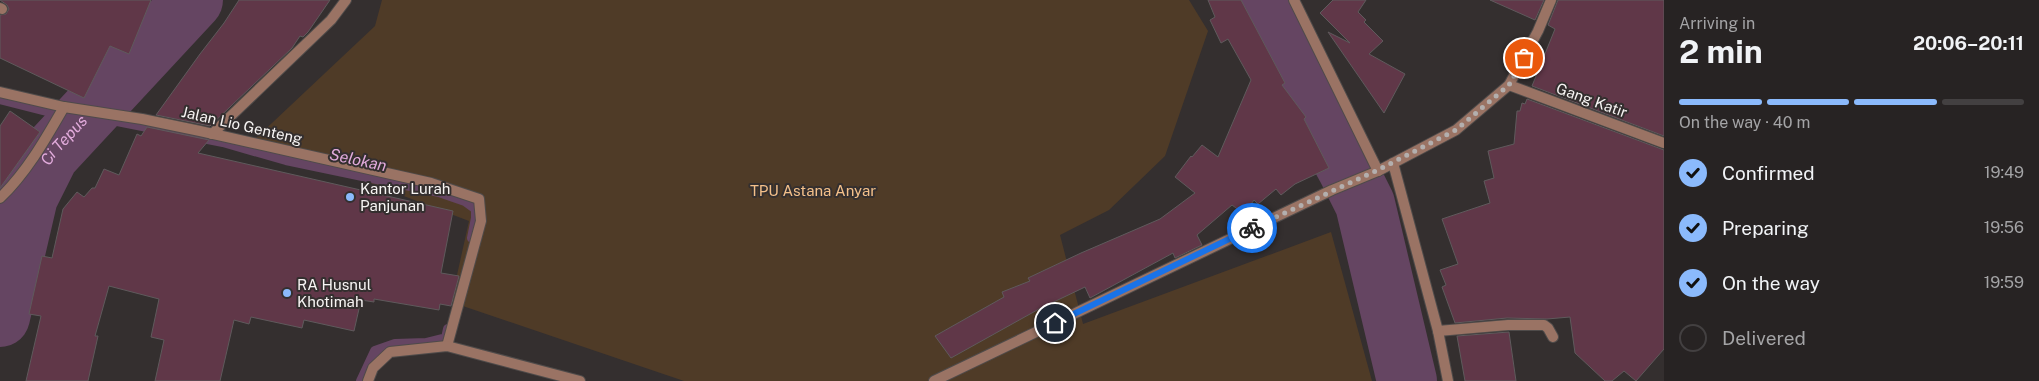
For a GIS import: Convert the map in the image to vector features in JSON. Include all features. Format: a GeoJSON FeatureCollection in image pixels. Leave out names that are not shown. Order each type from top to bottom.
{"type":"FeatureCollection","features":[{"type":"Feature","properties":{"kind":"street"},"geometry":{"type":"LineString","coordinates":[[212,134],[331,20],[346,0]]}},
{"type":"Feature","properties":{"kind":"street"},"geometry":{"type":"LineString","coordinates":[[1294,0],[1378,170]]}},
{"type":"Feature","properties":{"kind":"street"},"geometry":{"type":"LineString","coordinates":[[934,381],[1332,190],[1393,163],[1456,130],[1509,85],[1538,31],[1550,0]]}},
{"type":"Feature","properties":{"kind":"street","name":"Gang Katir"},"geometry":{"type":"LineString","coordinates":[[1509,85],[1664,143]]}},
{"type":"Feature","properties":{"kind":"street"},"geometry":{"type":"LineString","coordinates":[[0,92],[61,107],[44,144],[13,186],[0,198]]}},
{"type":"Feature","properties":{"kind":"street","name":"Jalan Lio Genteng"},"geometry":{"type":"LineString","coordinates":[[61,107],[142,119],[212,134],[432,183],[479,199],[481,221],[447,346]]}},
{"type":"Feature","properties":{"kind":"street"},"geometry":{"type":"LineString","coordinates":[[1393,163],[1438,331],[1448,381]]}},
{"type":"Feature","properties":{"kind":"street"},"geometry":{"type":"LineString","coordinates":[[1438,331],[1508,325],[1544,325],[1553,337]]}},
{"type":"Feature","properties":{"kind":"street"},"geometry":{"type":"LineString","coordinates":[[368,381],[373,368],[390,352],[447,346],[578,381]]}},
{"type":"Feature","properties":{"kind":"green space","name":"TPU Astana Anyar"},"geometry":{"type":"Polygon","coordinates":[[[382,0],[1189,0],[1208,31],[1165,156],[1109,210],[1060,235],[1083,324],[1331,232],[1372,381],[684,381],[451,302],[469,221],[255,139],[375,26],[382,0]]]}},
{"type":"Feature","properties":{"kind":"building"},"geometry":{"type":"Polygon","coordinates":[[[0,0],[151,0],[129,54],[110,46],[84,98],[0,58],[0,15],[6,14],[9,9],[0,0]]]}},
{"type":"Feature","properties":{"kind":"building"},"geometry":{"type":"Polygon","coordinates":[[[239,0],[330,0],[308,32],[303,37],[300,36],[292,48],[210,126],[156,115],[224,23],[239,0]]]}},
{"type":"Feature","properties":{"kind":"building"},"geometry":{"type":"Polygon","coordinates":[[[1208,0],[1241,0],[1285,83],[1282,85],[1306,117],[1304,119],[1329,168],[1295,184],[1281,195],[1276,189],[1258,204],[1254,200],[1244,214],[1232,205],[1197,235],[1202,245],[1175,258],[1173,253],[1090,298],[1085,287],[1039,309],[951,358],[935,336],[1004,297],[1002,292],[1030,281],[1028,278],[1081,253],[1160,219],[1195,193],[1175,177],[1202,145],[1218,157],[1251,80],[1228,39],[1221,43],[1210,20],[1215,17],[1208,0]]]}},
{"type":"Feature","properties":{"kind":"building"},"geometry":{"type":"Polygon","coordinates":[[[1333,0],[1366,0],[1358,12],[1366,20],[1364,22],[1383,41],[1369,54],[1405,74],[1384,113],[1328,32],[1350,43],[1320,13],[1333,0]]]}},
{"type":"Feature","properties":{"kind":"building"},"geometry":{"type":"Polygon","coordinates":[[[1490,0],[1544,0],[1535,20],[1490,0]]]}},
{"type":"Feature","properties":{"kind":"building"},"geometry":{"type":"Polygon","coordinates":[[[1558,0],[1664,0],[1664,136],[1532,86],[1555,29],[1548,25],[1558,0]]]}},
{"type":"Feature","properties":{"kind":"building"},"geometry":{"type":"Polygon","coordinates":[[[1527,99],[1664,150],[1664,349],[1636,381],[1624,371],[1612,381],[1605,381],[1575,353],[1570,317],[1547,319],[1507,318],[1455,323],[1442,287],[1446,285],[1440,270],[1458,264],[1442,219],[1490,203],[1484,181],[1494,178],[1488,151],[1514,144],[1517,111],[1520,111],[1522,103],[1525,104],[1527,99]]]}},
{"type":"Feature","properties":{"kind":"building"},"geometry":{"type":"Polygon","coordinates":[[[10,111],[40,132],[0,188],[0,126],[10,111]]]}},
{"type":"Feature","properties":{"kind":"building"},"geometry":{"type":"Polygon","coordinates":[[[147,127],[209,140],[198,153],[453,211],[441,273],[459,276],[451,306],[440,304],[439,310],[374,299],[374,302],[361,300],[354,331],[304,320],[302,328],[251,317],[249,324],[234,320],[220,381],[155,381],[164,340],[151,337],[159,299],[109,286],[95,336],[98,336],[88,381],[26,381],[41,316],[29,314],[42,256],[52,258],[63,209],[77,192],[84,197],[92,188],[95,188],[104,169],[119,175],[137,134],[141,136],[147,127]]]}},
{"type":"Feature","properties":{"kind":"building"},"geometry":{"type":"Polygon","coordinates":[[[1509,332],[1516,381],[1465,381],[1457,336],[1509,332]]]}},
{"type":"Feature","properties":{"kind":"waterway","name":"Ci Tepus"},"geometry":{"type":"LineString","coordinates":[[0,317],[28,197],[49,155],[193,0]]}},
{"type":"Feature","properties":{"kind":"waterway"},"geometry":{"type":"LineString","coordinates":[[1254,0],[1365,204],[1407,381]]}},
{"type":"Feature","properties":{"kind":"waterway"},"geometry":{"type":"LineString","coordinates":[[0,99],[82,120]]}},
{"type":"Feature","properties":{"kind":"waterway","name":"Selokan"},"geometry":{"type":"LineString","coordinates":[[87,115],[223,142],[286,160],[439,192],[465,201],[476,209],[472,238]]}},
{"type":"Feature","properties":{"kind":"waterway","name":"Selokan"},"geometry":{"type":"LineString","coordinates":[[361,381],[375,351],[395,344],[426,343],[446,338],[448,329]]}},
{"type":"Feature","properties":{"kind":"way so far"},"geometry":{"type":"LineString","coordinates":[[1252,228],[1426,147],[1456,130],[1509,85],[1524,58]]}},
{"type":"Feature","properties":{"kind":"place","name":"Kantor Lurah Panjunan"},"geometry":{"type":"Point","coordinates":[350,197]}},
{"type":"Feature","properties":{"kind":"place","name":"RA Husnul Khotimah"},"geometry":{"type":"Point","coordinates":[287,293]}},
{"type":"Feature","properties":{"kind":"route"},"geometry":{"type":"LineString","coordinates":[[1055,323],[1252,228]]}}]}
